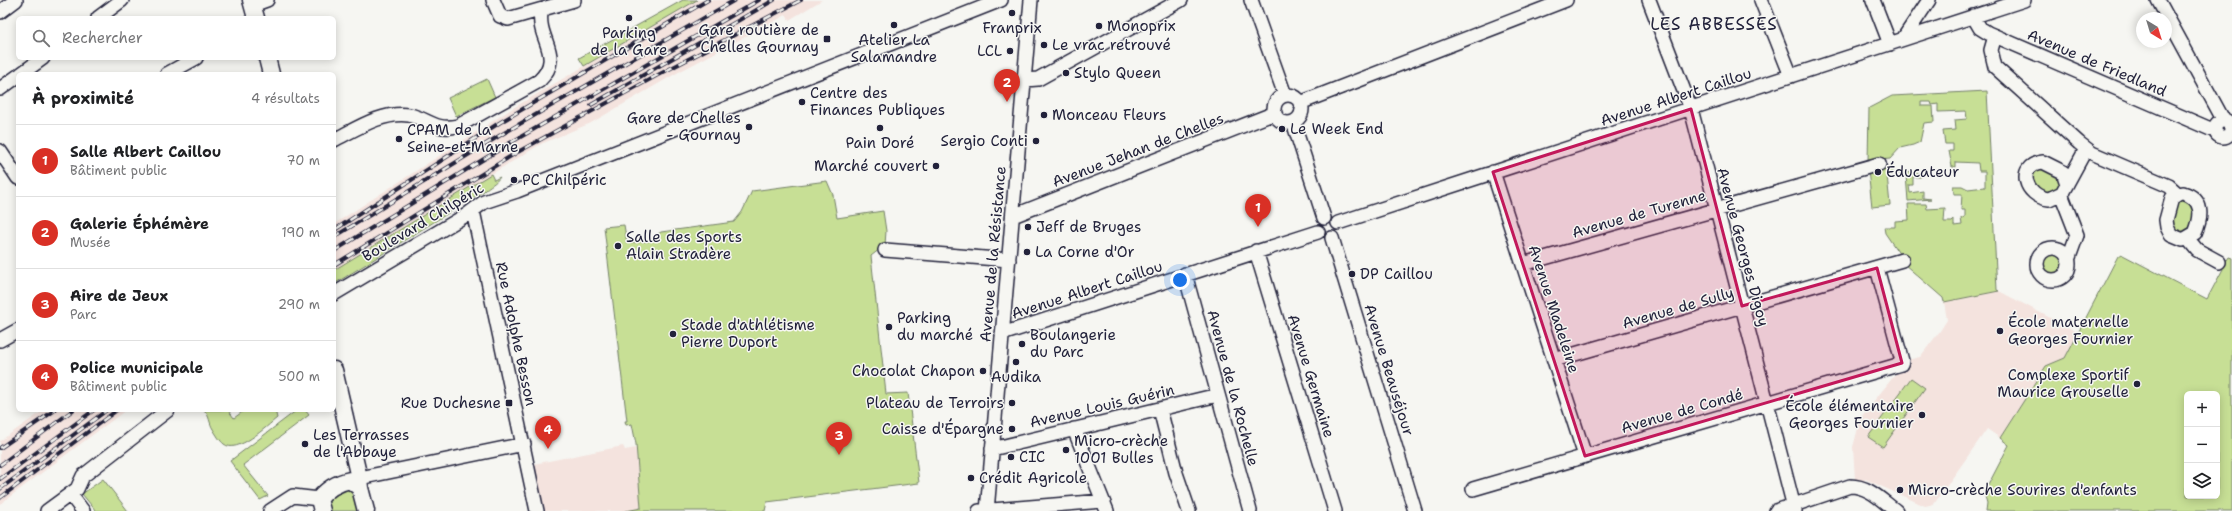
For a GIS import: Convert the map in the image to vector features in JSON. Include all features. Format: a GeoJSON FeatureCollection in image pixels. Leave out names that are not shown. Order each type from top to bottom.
{"type":"FeatureCollection","features":[{"type":"Feature","properties":{"kind":"main road"},"geometry":{"type":"LineString","coordinates":[[268,60],[270,72]]}},
{"type":"Feature","properties":{"kind":"main road"},"geometry":{"type":"LineString","coordinates":[[336,382],[352,482]]}},
{"type":"Feature","properties":{"kind":"main road"},"geometry":{"type":"LineString","coordinates":[[333,412],[346,464],[346,475],[352,482],[366,511]]}},
{"type":"Feature","properties":{"kind":"main road"},"geometry":{"type":"LineString","coordinates":[[321,505],[330,487],[352,482]]}},
{"type":"Feature","properties":{"kind":"street"},"geometry":{"type":"LineString","coordinates":[[0,12],[16,0]]}},
{"type":"Feature","properties":{"kind":"street"},"geometry":{"type":"LineString","coordinates":[[101,16],[122,0]]}},
{"type":"Feature","properties":{"kind":"street"},"geometry":{"type":"LineString","coordinates":[[493,0],[500,16],[505,19],[574,0]]}},
{"type":"Feature","properties":{"kind":"street","name":"Boulevard Chilpéric"},"geometry":{"type":"LineString","coordinates":[[336,293],[473,211],[488,200],[530,185],[1001,0]]}},
{"type":"Feature","properties":{"kind":"street","name":"Avenue de la Résistance"},"geometry":{"type":"LineString","coordinates":[[984,510],[992,449],[1031,0]]}},
{"type":"Feature","properties":{"kind":"street"},"geometry":{"type":"LineString","coordinates":[[1025,80],[1038,79],[1181,0]]}},
{"type":"Feature","properties":{"kind":"street"},"geometry":{"type":"LineString","coordinates":[[1251,0],[1285,95]]}},
{"type":"Feature","properties":{"kind":"street"},"geometry":{"type":"LineString","coordinates":[[1300,103],[1566,0]]}},
{"type":"Feature","properties":{"kind":"street","name":"Avenue Georges Digoy"},"geometry":{"type":"LineString","coordinates":[[1649,0],[1691,109],[1794,508]]}},
{"type":"Feature","properties":{"kind":"street"},"geometry":{"type":"LineString","coordinates":[[1761,0],[1791,76]]}},
{"type":"Feature","properties":{"kind":"street"},"geometry":{"type":"LineString","coordinates":[[1873,0],[1890,44]]}},
{"type":"Feature","properties":{"kind":"street"},"geometry":{"type":"LineString","coordinates":[[1903,39],[1928,0]]}},
{"type":"Feature","properties":{"kind":"street","name":"Avenue Albert Caillou"},"geometry":{"type":"LineString","coordinates":[[1338,223],[2024,0]]}},
{"type":"Feature","properties":{"kind":"street"},"geometry":{"type":"LineString","coordinates":[[2158,0],[2224,121],[2230,127],[2230,135],[2223,137],[2215,132],[2216,124],[2224,121]]}},
{"type":"Feature","properties":{"kind":"street"},"geometry":{"type":"LineString","coordinates":[[336,139],[386,116],[398,114],[417,117],[434,127],[448,128],[458,126],[539,81],[546,74],[550,64],[550,50],[541,19],[541,13],[546,8]]}},
{"type":"Feature","properties":{"kind":"street","name":"Avenue de Friedland"},"geometry":{"type":"LineString","coordinates":[[1973,16],[1980,28],[1995,36],[2215,132]]}},
{"type":"Feature","properties":{"kind":"street"},"geometry":{"type":"LineString","coordinates":[[1995,36],[1991,50],[1995,68],[2086,149],[2169,186],[2178,194],[2190,195],[2199,204],[2200,212],[2197,230],[2188,239]]}},
{"type":"Feature","properties":{"kind":"street"},"geometry":{"type":"LineString","coordinates":[[24,72],[40,60]]}},
{"type":"Feature","properties":{"kind":"street"},"geometry":{"type":"LineString","coordinates":[[171,72],[192,60]]}},
{"type":"Feature","properties":{"kind":"street"},"geometry":{"type":"LineString","coordinates":[[0,89],[16,77]]}},
{"type":"Feature","properties":{"kind":"street"},"geometry":{"type":"LineString","coordinates":[[1285,95],[1294,96],[1300,103],[1300,116],[1293,122],[1280,120],[1275,113],[1275,104],[1285,95]]}},
{"type":"Feature","properties":{"kind":"street","name":"Avenue Jehan de Chelles"},"geometry":{"type":"LineString","coordinates":[[1013,216],[1268,118],[1275,113]]}},
{"type":"Feature","properties":{"kind":"street"},"geometry":{"type":"LineString","coordinates":[[1293,122],[1324,218]]}},
{"type":"Feature","properties":{"kind":"street"},"geometry":{"type":"LineString","coordinates":[[2068,260],[2077,235],[2063,199],[2064,188],[2086,149]]}},
{"type":"Feature","properties":{"kind":"street"},"geometry":{"type":"LineString","coordinates":[[8,156],[16,174]]}},
{"type":"Feature","properties":{"kind":"street","name":"Avenue de Turenne"},"geometry":{"type":"LineString","coordinates":[[1523,264],[1717,208],[1879,164]]}},
{"type":"Feature","properties":{"kind":"street","name":"Avenue Madeleine"},"geometry":{"type":"LineString","coordinates":[[1493,172],[1585,456]]}},
{"type":"Feature","properties":{"kind":"street"},"geometry":{"type":"LineString","coordinates":[[2178,194],[2170,202],[2167,227],[2174,237],[2188,239],[2197,250],[2219,262]]}},
{"type":"Feature","properties":{"kind":"street","name":"Rue Adolphe Besson"},"geometry":{"type":"LineString","coordinates":[[473,211],[524,444],[537,511]]}},
{"type":"Feature","properties":{"kind":"street"},"geometry":{"type":"LineString","coordinates":[[1331,217],[1338,223],[1339,232],[1332,238],[1324,238],[1318,232],[1319,222],[1324,218],[1331,217]]}},
{"type":"Feature","properties":{"kind":"street","name":"Avenue Albert Caillou"},"geometry":{"type":"LineString","coordinates":[[1002,334],[1318,232]]}},
{"type":"Feature","properties":{"kind":"street","name":"Avenue Beauséjour"},"geometry":{"type":"LineString","coordinates":[[1332,238],[1416,511]]}},
{"type":"Feature","properties":{"kind":"street"},"geometry":{"type":"LineString","coordinates":[[884,250],[1009,260]]}},
{"type":"Feature","properties":{"kind":"street","name":"Avenue Germaine"},"geometry":{"type":"LineString","coordinates":[[1256,251],[1335,511]]}},
{"type":"Feature","properties":{"kind":"street","name":"Avenue de Sully"},"geometry":{"type":"LineString","coordinates":[[1554,360],[1902,260]]}},
{"type":"Feature","properties":{"kind":"street","name":"Avenue de Condé"},"geometry":{"type":"LineString","coordinates":[[1473,489],[1900,364],[1902,361],[1877,268]]}},
{"type":"Feature","properties":{"kind":"street","name":"Avenue de la Rochelle"},"geometry":{"type":"LineString","coordinates":[[1185,274],[1250,511]]}},
{"type":"Feature","properties":{"kind":"street"},"geometry":{"type":"LineString","coordinates":[[0,340],[16,331]]}},
{"type":"Feature","properties":{"kind":"street","name":"Avenue Louis Guérin"},"geometry":{"type":"LineString","coordinates":[[992,449],[1218,395]]}},
{"type":"Feature","properties":{"kind":"street"},"geometry":{"type":"LineString","coordinates":[[1160,409],[1176,473],[1189,511]]}},
{"type":"Feature","properties":{"kind":"street"},"geometry":{"type":"LineString","coordinates":[[47,511],[77,488],[83,476],[165,412]]}},
{"type":"Feature","properties":{"kind":"street"},"geometry":{"type":"LineString","coordinates":[[984,510],[1105,506],[1074,429]]}},
{"type":"Feature","properties":{"kind":"street"},"geometry":{"type":"LineString","coordinates":[[352,482],[524,444]]}},
{"type":"Feature","properties":{"kind":"street"},"geometry":{"type":"LineString","coordinates":[[1776,511],[1794,508],[1850,486],[1856,486],[1879,496],[1896,511]]}},
{"type":"Feature","properties":{"kind":"street"},"geometry":{"type":"LineString","coordinates":[[70,494],[83,511]]}},
{"type":"Feature","properties":{"kind":"street"},"geometry":{"type":"LineString","coordinates":[[270,511],[293,496],[321,505]]}},
{"type":"Feature","properties":{"kind":"highlighted area"},"geometry":{"type":"Polygon","coordinates":[[[1691,109],[1742,306],[1877,268],[1902,363],[1585,456],[1493,172],[1691,109]]]}},
{"type":"Feature","properties":{"kind":"shaded area"},"geometry":{"type":"Polygon","coordinates":[[[697,0],[822,0],[789,20],[786,15],[675,74],[591,123],[541,144],[336,269],[336,223],[513,108],[697,0]]]}},
{"type":"Feature","properties":{"kind":"shaded area"},"geometry":{"type":"Polygon","coordinates":[[[1999,291],[2075,331],[2079,330],[2065,358],[2046,366],[2000,438],[1987,429],[1934,504],[1925,506],[1865,479],[1863,483],[1855,480],[1853,447],[1861,417],[1907,360],[1920,357],[1940,331],[1947,320],[1944,302],[1999,291]]]}},
{"type":"Feature","properties":{"kind":"shaded area"},"geometry":{"type":"Polygon","coordinates":[[[41,412],[123,412],[0,504],[0,441],[41,412]]]}},
{"type":"Feature","properties":{"kind":"shaded area"},"geometry":{"type":"Polygon","coordinates":[[[623,446],[625,450],[636,448],[641,508],[633,511],[544,511],[534,464],[623,446]]]}},
{"type":"Feature","properties":{"kind":"green space"},"geometry":{"type":"Polygon","coordinates":[[[683,0],[697,0],[584,66],[579,58],[683,0]]]}},
{"type":"Feature","properties":{"kind":"green space"},"geometry":{"type":"Polygon","coordinates":[[[487,79],[495,97],[456,116],[448,98],[487,79]]]}},
{"type":"Feature","properties":{"kind":"green space"},"geometry":{"type":"Polygon","coordinates":[[[1987,91],[1997,290],[1999,291],[1944,302],[1943,298],[1904,264],[1900,255],[1885,233],[1884,227],[1895,227],[1895,221],[1909,220],[1908,204],[1926,204],[1927,209],[1945,208],[1944,222],[1952,222],[1954,220],[1954,226],[1962,225],[1961,218],[1965,217],[1965,210],[1961,210],[1962,194],[1954,194],[1953,186],[1962,186],[1968,189],[1985,187],[1985,171],[1979,171],[1978,163],[1956,162],[1956,167],[1952,167],[1949,151],[1953,151],[1953,144],[1945,144],[1943,131],[1956,130],[1955,120],[1967,119],[1966,111],[1938,112],[1938,104],[1932,105],[1931,102],[1921,102],[1921,106],[1933,106],[1934,122],[1924,123],[1920,142],[1900,148],[1890,159],[1868,161],[1869,108],[1892,96],[1987,91]]]}},
{"type":"Feature","properties":{"kind":"green space"},"geometry":{"type":"Polygon","coordinates":[[[2038,167],[2058,174],[2062,187],[2044,194],[2030,178],[2038,167]]]}},
{"type":"Feature","properties":{"kind":"green space"},"geometry":{"type":"Polygon","coordinates":[[[1880,168],[1890,168],[1894,174],[1887,175],[1890,205],[1872,207],[1868,170],[1875,169],[1876,174],[1880,173],[1880,168]]]}},
{"type":"Feature","properties":{"kind":"green space"},"geometry":{"type":"Polygon","coordinates":[[[1901,172],[1920,173],[1921,177],[1913,177],[1913,185],[1909,185],[1910,193],[1923,191],[1923,198],[1931,199],[1908,201],[1906,175],[1899,174],[1901,172]]]}},
{"type":"Feature","properties":{"kind":"green space"},"geometry":{"type":"Polygon","coordinates":[[[491,174],[494,180],[500,177],[484,191],[336,283],[336,269],[491,174]]]}},
{"type":"Feature","properties":{"kind":"green space"},"geometry":{"type":"Polygon","coordinates":[[[827,181],[833,195],[837,218],[883,211],[886,231],[885,245],[871,256],[886,394],[908,393],[919,483],[767,502],[765,511],[626,511],[641,508],[636,444],[632,424],[626,425],[625,421],[627,421],[604,227],[624,225],[627,243],[648,241],[661,232],[734,222],[742,212],[752,191],[827,181]]]}},
{"type":"Feature","properties":{"kind":"green space"},"geometry":{"type":"Polygon","coordinates":[[[2182,199],[2195,205],[2193,227],[2181,235],[2171,227],[2175,203],[2182,199]]]}},
{"type":"Feature","properties":{"kind":"green space"},"geometry":{"type":"Polygon","coordinates":[[[2053,253],[2061,257],[2065,265],[2061,273],[2053,277],[2045,273],[2041,265],[2045,257],[2053,253]]]}},
{"type":"Feature","properties":{"kind":"green space","name":"Complexe Sportif Maurice Grouselle"},"geometry":{"type":"Polygon","coordinates":[[[2121,254],[2207,299],[2223,269],[2218,266],[2222,257],[2227,260],[2229,257],[2232,258],[2232,511],[1986,511],[1987,503],[1984,493],[2009,445],[2000,438],[2046,366],[2065,358],[2118,256],[2121,254]]]}},
{"type":"Feature","properties":{"kind":"green space"},"geometry":{"type":"Polygon","coordinates":[[[1911,378],[1925,388],[1883,447],[1868,437],[1911,378]]]}},
{"type":"Feature","properties":{"kind":"green space"},"geometry":{"type":"Polygon","coordinates":[[[205,412],[230,412],[234,418],[242,412],[276,412],[277,418],[244,443],[236,446],[230,446],[224,444],[218,437],[205,412]]]}},
{"type":"Feature","properties":{"kind":"green space"},"geometry":{"type":"Polygon","coordinates":[[[294,412],[307,412],[309,415],[243,465],[268,496],[260,500],[230,461],[294,412]]]}},
{"type":"Feature","properties":{"kind":"green space"},"geometry":{"type":"Polygon","coordinates":[[[103,479],[128,511],[96,511],[82,494],[103,479]]]}},
{"type":"Feature","properties":{"kind":"green space"},"geometry":{"type":"Polygon","coordinates":[[[346,489],[355,493],[361,511],[326,511],[327,496],[346,489]]]}},
{"type":"Feature","properties":{"kind":"railway"},"geometry":{"type":"LineString","coordinates":[[336,229],[499,123],[708,0]]}},
{"type":"Feature","properties":{"kind":"railway"},"geometry":{"type":"LineString","coordinates":[[336,236],[504,133],[735,0]]}},
{"type":"Feature","properties":{"kind":"railway"},"geometry":{"type":"LineString","coordinates":[[336,250],[510,143],[759,0]]}},
{"type":"Feature","properties":{"kind":"railway"},"geometry":{"type":"LineString","coordinates":[[591,105],[774,0]]}},
{"type":"Feature","properties":{"kind":"railway"},"geometry":{"type":"LineString","coordinates":[[336,264],[516,153],[656,76],[801,0]]}},
{"type":"Feature","properties":{"kind":"railway"},"geometry":{"type":"LineString","coordinates":[[0,448],[52,412]]}},
{"type":"Feature","properties":{"kind":"railway"},"geometry":{"type":"LineString","coordinates":[[0,465],[70,412]]}},
{"type":"Feature","properties":{"kind":"railway"},"geometry":{"type":"LineString","coordinates":[[0,479],[91,412]]}},
{"type":"Feature","properties":{"kind":"railway"},"geometry":{"type":"LineString","coordinates":[[0,489],[104,412]]}},
{"type":"Feature","properties":{"kind":"railway"},"geometry":{"type":"LineString","coordinates":[[0,498],[114,412]]}},
{"type":"Feature","properties":{"kind":"place","name":"Franprix"},"geometry":{"type":"Point","coordinates":[1012,13]}},
{"type":"Feature","properties":{"kind":"place","name":"Parking de la Gare"},"geometry":{"type":"Point","coordinates":[629,18]}},
{"type":"Feature","properties":{"kind":"place","name":"Atelier La Salamandre"},"geometry":{"type":"Point","coordinates":[894,25]}},
{"type":"Feature","properties":{"kind":"place","name":"Monoprix"},"geometry":{"type":"Point","coordinates":[1099,26]}},
{"type":"Feature","properties":{"kind":"place","name":"Gare routière de Chelles Gournay"},"geometry":{"type":"Point","coordinates":[827,39]}},
{"type":"Feature","properties":{"kind":"place","name":"Le vrac retrouvé"},"geometry":{"type":"Point","coordinates":[1044,45]}},
{"type":"Feature","properties":{"kind":"place","name":"LCL"},"geometry":{"type":"Point","coordinates":[1010,51]}},
{"type":"Feature","properties":{"kind":"place","name":"Stylo Queen"},"geometry":{"type":"Point","coordinates":[1066,73]}},
{"type":"Feature","properties":{"kind":"place","name":"Centre des Finances Publiques"},"geometry":{"type":"Point","coordinates":[802,102]}},
{"type":"Feature","properties":{"kind":"place","name":"Galerie Éphémère"},"geometry":{"type":"Point","coordinates":[1007,102]}},
{"type":"Feature","properties":{"kind":"place","name":"Monceau Fleurs"},"geometry":{"type":"Point","coordinates":[1044,115]}},
{"type":"Feature","properties":{"kind":"place","name":"Gare de Chelles - Gournay"},"geometry":{"type":"Point","coordinates":[749,127]}},
{"type":"Feature","properties":{"kind":"place","name":"Pain Doré"},"geometry":{"type":"Point","coordinates":[880,128]}},
{"type":"Feature","properties":{"kind":"place","name":"Le Week End"},"geometry":{"type":"Point","coordinates":[1282,129]}},
{"type":"Feature","properties":{"kind":"place","name":"CPAM de la Seine-et-Marne"},"geometry":{"type":"Point","coordinates":[399,139]}},
{"type":"Feature","properties":{"kind":"place","name":"Sergio Conti"},"geometry":{"type":"Point","coordinates":[1036,141]}},
{"type":"Feature","properties":{"kind":"place","name":"Marché couvert"},"geometry":{"type":"Point","coordinates":[936,166]}},
{"type":"Feature","properties":{"kind":"place","name":"Éducateur"},"geometry":{"type":"Point","coordinates":[1878,172]}},
{"type":"Feature","properties":{"kind":"place","name":"PC Chilpéric"},"geometry":{"type":"Point","coordinates":[514,180]}},
{"type":"Feature","properties":{"kind":"place","name":"Jeff de Bruges"},"geometry":{"type":"Point","coordinates":[1028,227]}},
{"type":"Feature","properties":{"kind":"place","name":"Salle Albert Caillou"},"geometry":{"type":"Point","coordinates":[1258,227]}},
{"type":"Feature","properties":{"kind":"place","name":"Salle des Sports Alain Stradère"},"geometry":{"type":"Point","coordinates":[618,246]}},
{"type":"Feature","properties":{"kind":"place","name":"La Corne d'Or"},"geometry":{"type":"Point","coordinates":[1027,252]}},
{"type":"Feature","properties":{"kind":"place","name":"DP Caillou"},"geometry":{"type":"Point","coordinates":[1352,274]}},
{"type":"Feature","properties":{"kind":"place","name":"Parking du marché"},"geometry":{"type":"Point","coordinates":[889,327]}},
{"type":"Feature","properties":{"kind":"place","name":"École maternelle Georges Fournier"},"geometry":{"type":"Point","coordinates":[2000,331]}},
{"type":"Feature","properties":{"kind":"place","name":"Stade d'athlétisme Pierre Duport"},"geometry":{"type":"Point","coordinates":[673,334]}},
{"type":"Feature","properties":{"kind":"place","name":"Boulangerie du Parc"},"geometry":{"type":"Point","coordinates":[1022,344]}},
{"type":"Feature","properties":{"kind":"place","name":"Audika"},"geometry":{"type":"Point","coordinates":[1016,362]}},
{"type":"Feature","properties":{"kind":"place","name":"Chocolat Chapon"},"geometry":{"type":"Point","coordinates":[983,371]}},
{"type":"Feature","properties":{"kind":"place","name":"Complexe Sportif Maurice Grouselle"},"geometry":{"type":"Point","coordinates":[2137,384]}},
{"type":"Feature","properties":{"kind":"place","name":"Rue Duchesne"},"geometry":{"type":"Point","coordinates":[509,403]}},
{"type":"Feature","properties":{"kind":"place","name":"Plateau de Terroirs"},"geometry":{"type":"Point","coordinates":[1012,403]}},
{"type":"Feature","properties":{"kind":"place","name":"École élémentaire Georges Fournier"},"geometry":{"type":"Point","coordinates":[1922,415]}},
{"type":"Feature","properties":{"kind":"place","name":"Caisse d'Épargne"},"geometry":{"type":"Point","coordinates":[1012,429]}},
{"type":"Feature","properties":{"kind":"place","name":"Les Terrasses de l'Abbaye"},"geometry":{"type":"Point","coordinates":[305,444]}},
{"type":"Feature","properties":{"kind":"place","name":"Police municipale"},"geometry":{"type":"Point","coordinates":[548,449]}},
{"type":"Feature","properties":{"kind":"place","name":"Micro-crèche 1001 Bulles"},"geometry":{"type":"Point","coordinates":[1066,450]}},
{"type":"Feature","properties":{"kind":"place","name":"Aire de Jeux"},"geometry":{"type":"Point","coordinates":[839,455]}},
{"type":"Feature","properties":{"kind":"place","name":"CIC"},"geometry":{"type":"Point","coordinates":[1011,457]}},
{"type":"Feature","properties":{"kind":"place","name":"Crédit Agricole"},"geometry":{"type":"Point","coordinates":[971,478]}},
{"type":"Feature","properties":{"kind":"place","name":"Micro-crèche Sourires d'enfants"},"geometry":{"type":"Point","coordinates":[1900,490]}},
{"type":"Feature","properties":{"kind":"district","name":"LES ABBESSES"},"geometry":{"type":"Point","coordinates":[1714,24]}}]}
